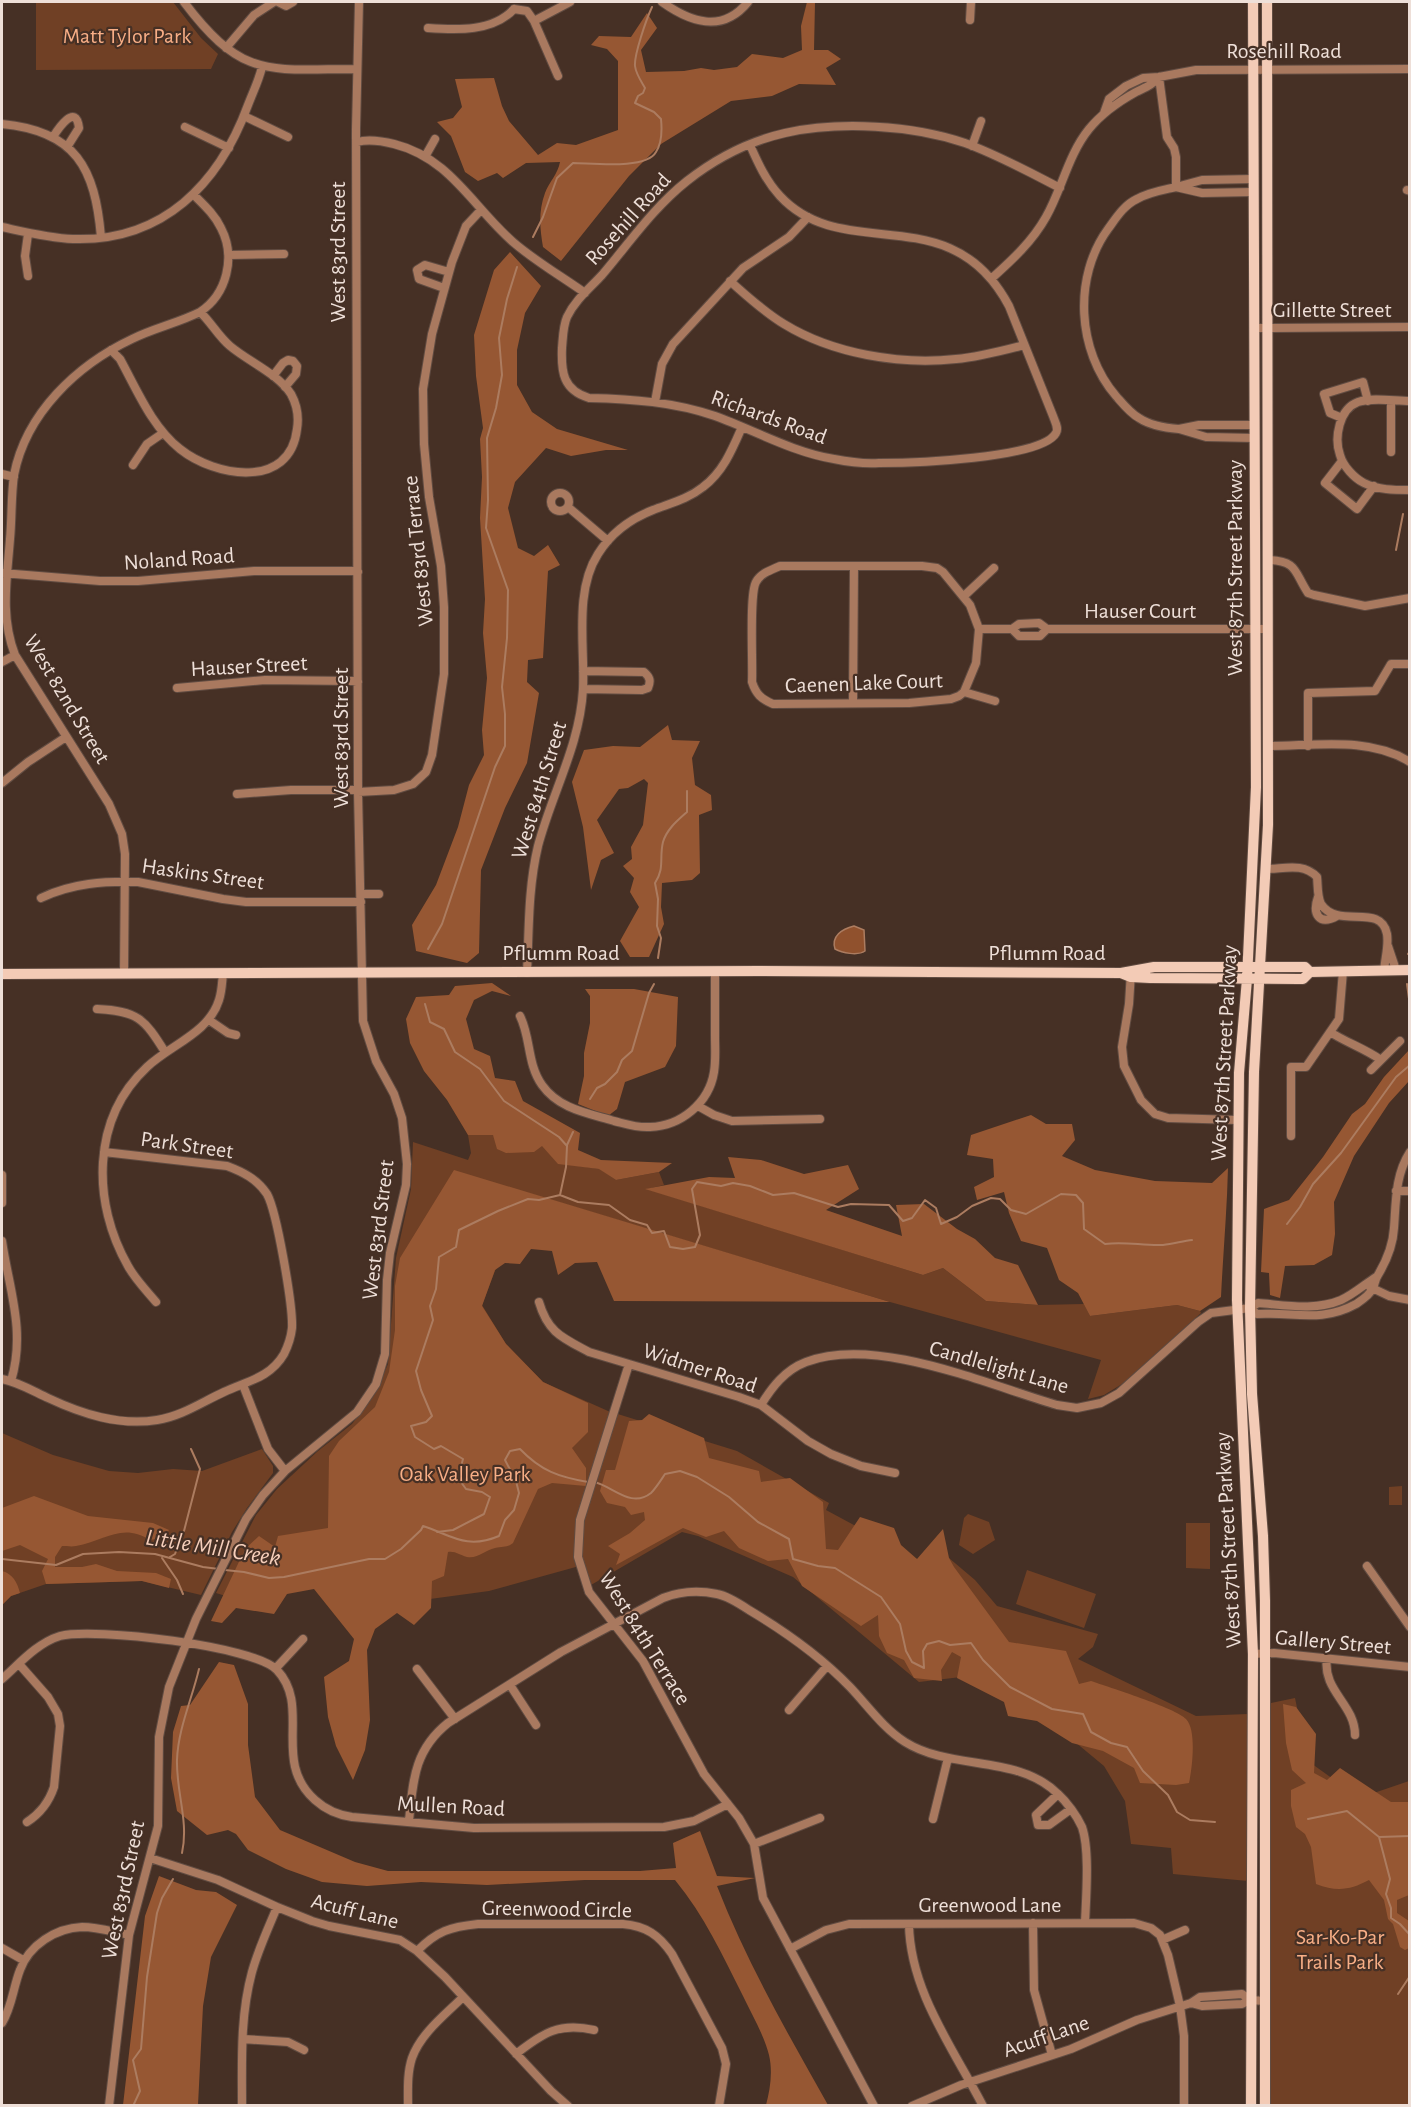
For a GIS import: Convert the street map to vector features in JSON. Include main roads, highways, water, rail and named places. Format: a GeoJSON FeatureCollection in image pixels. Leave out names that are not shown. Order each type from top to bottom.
{"type":"FeatureCollection","features":[{"type":"Feature","properties":{"kind":"main road","name":"West 87th Street Parkway"},"geometry":{"type":"LineString","coordinates":[[1251,2106],[1253,1654],[1237,1310],[1240,1042],[1248,966],[1256,787],[1253,2]]}},
{"type":"Feature","properties":{"kind":"main road","name":"West 87th Street Parkway"},"geometry":{"type":"LineString","coordinates":[[1265,2106],[1266,1654],[1263,1536],[1252,1394],[1250,1308],[1254,1071],[1268,825],[1267,2]]}},
{"type":"Feature","properties":{"kind":"main road"},"geometry":{"type":"LineString","coordinates":[[1254,179],[1261,196],[1262,223],[1267,238]]}},
{"type":"Feature","properties":{"kind":"main road"},"geometry":{"type":"LineString","coordinates":[[1254,425],[1263,440],[1262,500],[1268,506]]}},
{"type":"Feature","properties":{"kind":"main road"},"geometry":{"type":"LineString","coordinates":[[1128,973],[1154,967],[1248,966],[1305,967],[1310,972]]}},
{"type":"Feature","properties":{"kind":"main road"},"geometry":{"type":"LineString","coordinates":[[1128,973],[1247,979],[1303,979],[1310,972],[1410,970]]}},
{"type":"Feature","properties":{"kind":"main road","name":"Pflumm Road"},"geometry":{"type":"LineString","coordinates":[[2,974],[715,971],[1128,973]]}},
{"type":"Feature","properties":{"kind":"main road"},"geometry":{"type":"LineString","coordinates":[[1238,1120],[1246,1132],[1246,1194],[1251,1202]]}},
{"type":"Feature","properties":{"kind":"waterway"},"geometry":{"type":"LineString","coordinates":[[533,237],[557,178],[573,163],[630,163],[650,158],[656,152],[661,136],[661,119],[654,112],[635,103],[645,88],[636,72],[635,61],[652,7]]}},
{"type":"Feature","properties":{"kind":"waterway"},"geometry":{"type":"LineString","coordinates":[[428,949],[442,924],[495,767],[505,746],[502,687],[507,638],[508,590],[486,528],[487,438],[496,408],[502,375],[499,338],[507,299],[517,267]]}},
{"type":"Feature","properties":{"kind":"waterway"},"geometry":{"type":"LineString","coordinates":[[1396,550],[1403,514]]}},
{"type":"Feature","properties":{"kind":"waterway"},"geometry":{"type":"LineString","coordinates":[[658,958],[661,938],[657,926],[658,899],[655,883],[660,873],[665,837],[687,812],[687,791]]}},
{"type":"Feature","properties":{"kind":"waterway"},"geometry":{"type":"LineString","coordinates":[[590,1099],[597,1088],[605,1084],[617,1072],[622,1060],[632,1051],[649,993],[654,984]]}},
{"type":"Feature","properties":{"kind":"waterway"},"geometry":{"type":"LineString","coordinates":[[1407,984],[1410,1006]]}},
{"type":"Feature","properties":{"kind":"waterway"},"geometry":{"type":"LineString","coordinates":[[425,1004],[430,1022],[444,1029],[455,1052],[480,1069],[504,1101],[559,1137],[567,1146],[566,1167],[560,1195]]}},
{"type":"Feature","properties":{"kind":"waterway"},"geometry":{"type":"LineString","coordinates":[[1287,1224],[1313,1184],[1341,1153],[1396,1077],[1410,1065]]}},
{"type":"Feature","properties":{"kind":"waterway"},"geometry":{"type":"LineString","coordinates":[[567,1145],[573,1132]]}},
{"type":"Feature","properties":{"kind":"waterway"},"geometry":{"type":"LineString","coordinates":[[437,1532],[453,1530],[484,1514],[490,1497],[482,1492],[466,1489],[458,1478],[463,1459],[441,1446],[434,1449],[415,1437],[411,1426],[426,1422],[432,1416],[416,1371],[433,1320],[430,1306],[436,1289],[439,1257],[456,1247],[459,1230],[528,1199],[539,1200],[560,1195],[578,1202],[609,1205],[630,1220],[647,1225],[652,1233],[664,1231],[670,1247],[683,1249],[695,1247],[700,1235],[692,1189],[697,1182],[721,1186],[733,1183],[750,1186],[773,1195],[794,1193],[838,1207],[851,1204],[889,1205],[903,1221],[912,1218],[925,1200],[936,1208],[941,1224],[991,1198],[1000,1199],[1011,1210],[1026,1214],[1061,1194],[1076,1195],[1083,1203],[1084,1229],[1105,1244],[1163,1245],[1192,1240]]}},
{"type":"Feature","properties":{"kind":"waterway"},"geometry":{"type":"LineString","coordinates":[[184,1531],[200,1469],[191,1449]]}},
{"type":"Feature","properties":{"kind":"waterway","name":"Little Mill Creek"},"geometry":{"type":"LineString","coordinates":[[225,1570],[269,1578],[284,1577],[369,1559],[385,1559],[401,1549],[423,1526],[459,1540],[477,1542],[499,1536],[505,1520],[514,1510],[519,1493],[516,1481],[505,1460],[510,1451],[520,1449],[535,1463],[551,1472],[588,1482]]}},
{"type":"Feature","properties":{"kind":"waterway","name":"Little Mill Creek"},"geometry":{"type":"LineString","coordinates":[[594,1482],[636,1499],[651,1493],[665,1474],[680,1471],[697,1477],[729,1497],[758,1522],[789,1539],[793,1559],[835,1568],[881,1597],[900,1624],[906,1651],[912,1662],[924,1668],[923,1651],[927,1644],[939,1641],[950,1645],[971,1643],[983,1660],[1010,1687],[1052,1709],[1083,1714],[1091,1732],[1111,1743],[1127,1747],[1143,1771],[1168,1795],[1177,1812],[1190,1820],[1215,1822]]}},
{"type":"Feature","properties":{"kind":"waterway"},"geometry":{"type":"LineString","coordinates":[[170,1557],[175,1554],[180,1540]]}},
{"type":"Feature","properties":{"kind":"waterway","name":"Little Mill Creek"},"geometry":{"type":"LineString","coordinates":[[2,1559],[56,1565],[83,1554],[119,1552],[155,1554],[219,1569]]}},
{"type":"Feature","properties":{"kind":"waterway"},"geometry":{"type":"LineString","coordinates":[[162,1558],[177,1580],[183,1594]]}},
{"type":"Feature","properties":{"kind":"waterway"},"geometry":{"type":"LineString","coordinates":[[182,1853],[184,1829],[177,1772],[178,1748],[199,1669]]}},
{"type":"Feature","properties":{"kind":"waterway"},"geometry":{"type":"LineString","coordinates":[[1308,1819],[1347,1811],[1379,1837],[1410,1836]]}},
{"type":"Feature","properties":{"kind":"waterway"},"geometry":{"type":"LineString","coordinates":[[1379,1837],[1390,1879],[1386,1894],[1391,1908],[1391,1918],[1410,1935]]}},
{"type":"Feature","properties":{"kind":"waterway"},"geometry":{"type":"LineString","coordinates":[[133,2106],[140,2091],[133,2060],[141,2049],[147,1977],[157,1913],[162,1898],[173,1879]]}},
{"type":"Feature","properties":{"kind":"waterway"},"geometry":{"type":"LineString","coordinates":[[1398,1994],[1410,1976]]}},
{"type":"Feature","properties":{"kind":"park label","name":"Matt Tylor Park"},"geometry":{"type":"Point","coordinates":[127,36]}},
{"type":"Feature","properties":{"kind":"park label","name":"Oak Valley Park"},"geometry":{"type":"Point","coordinates":[465,1474]}},
{"type":"Feature","properties":{"kind":"park label","name":"Sar-Ko-Par Trails Park"},"geometry":{"type":"Point","coordinates":[1340,1950]}}]}
